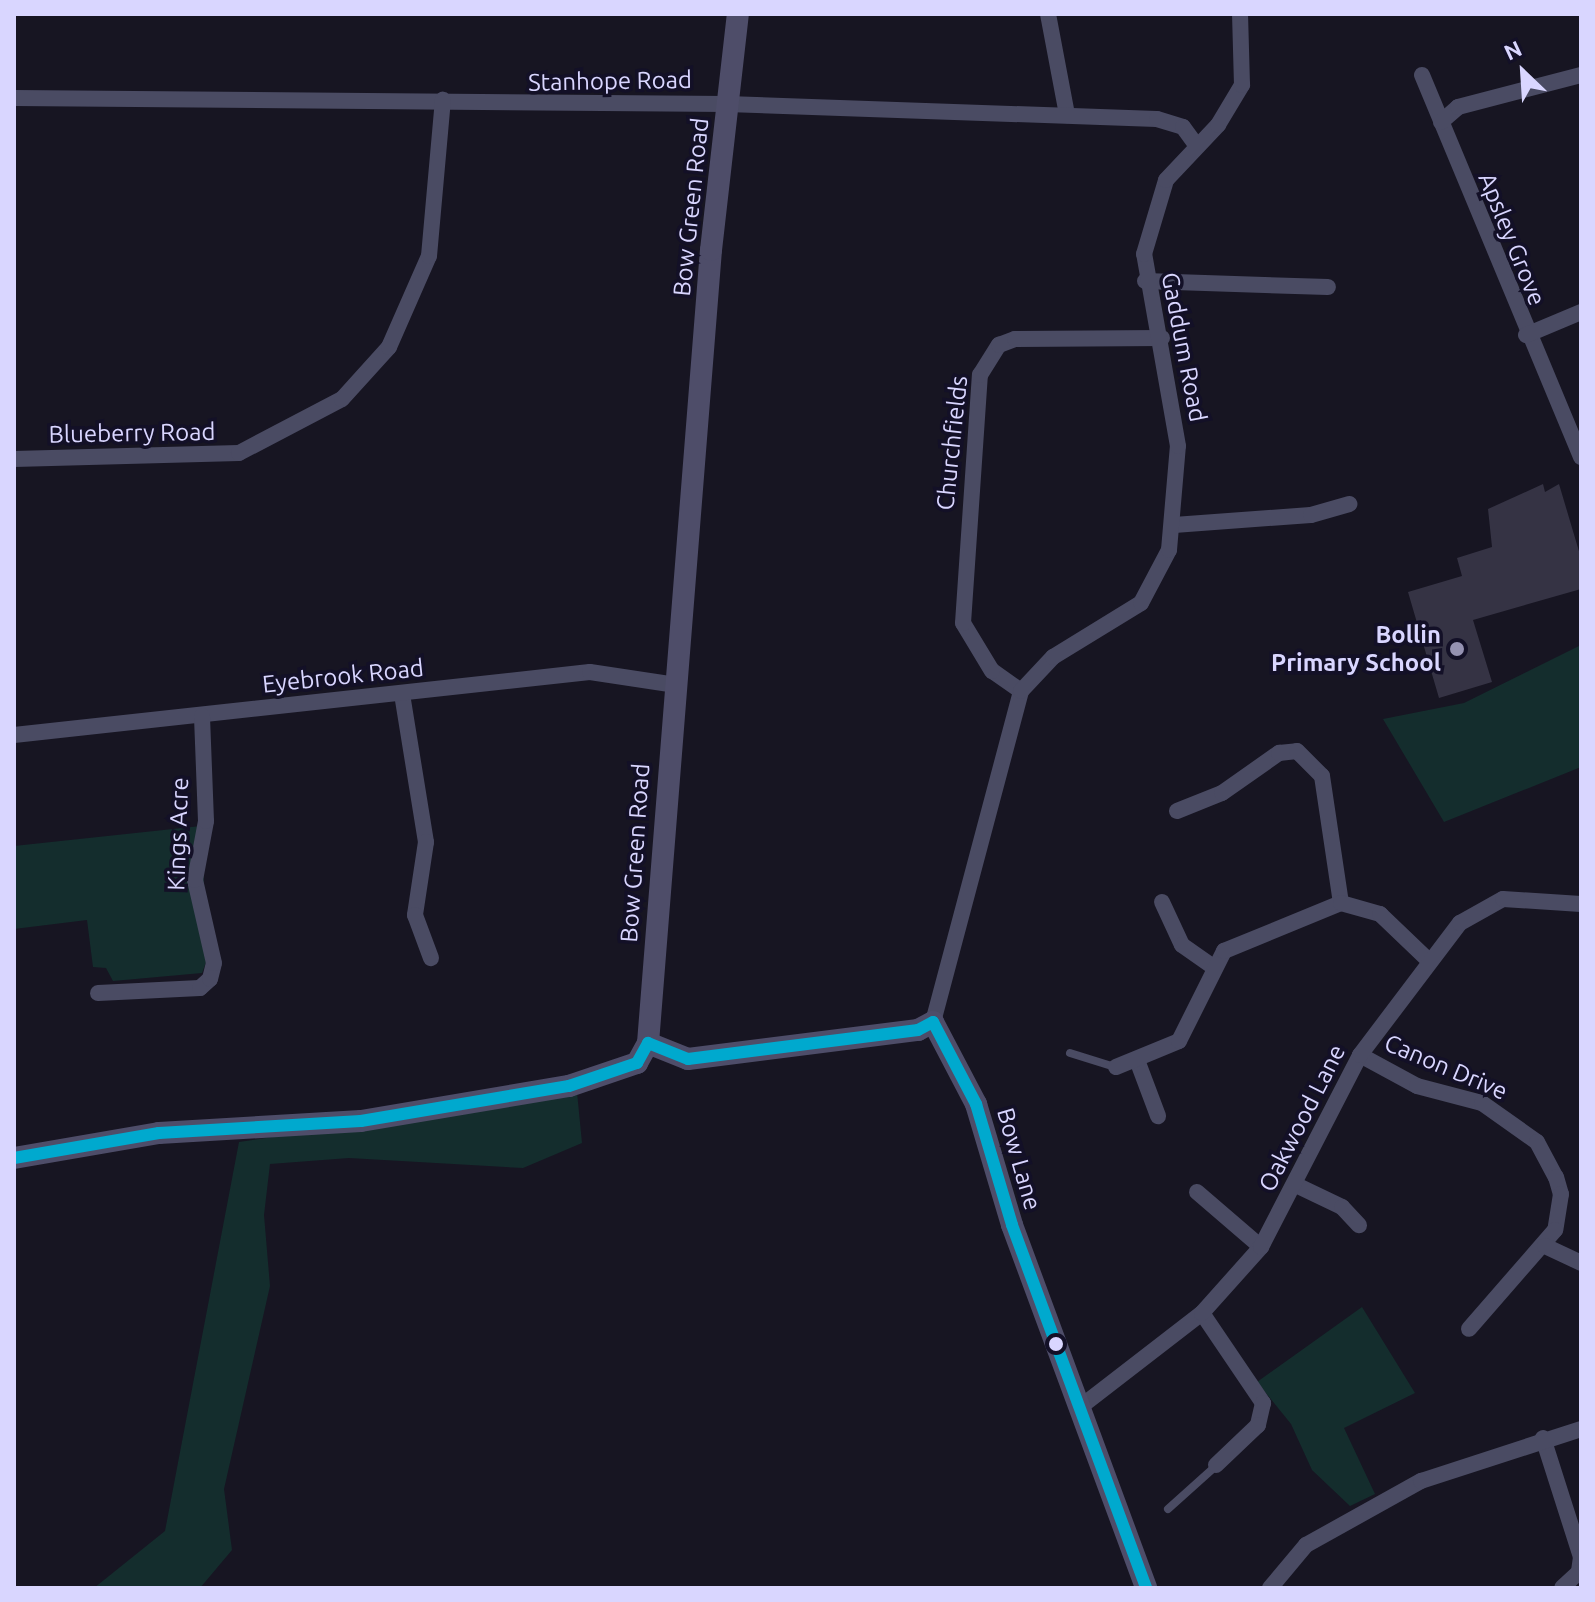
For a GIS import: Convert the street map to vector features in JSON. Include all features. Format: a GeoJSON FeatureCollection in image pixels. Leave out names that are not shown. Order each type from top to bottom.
{"type":"FeatureCollection","features":[{"type":"Feature","properties":{"kind":"main road","name":"Bow Green Road"},"geometry":{"type":"LineString","coordinates":[[648,1043],[676,685],[727,104],[738,14]]}},
{"type":"Feature","properties":{"kind":"main road"},"geometry":{"type":"LineString","coordinates":[[14,1158],[159,1133],[361,1121],[569,1086],[637,1063],[648,1043],[688,1059],[918,1030],[933,1022]]}},
{"type":"Feature","properties":{"kind":"main road","name":"Bow Lane"},"geometry":{"type":"LineString","coordinates":[[933,1022],[976,1104],[1079,1408],[1146,1588]]}},
{"type":"Feature","properties":{"kind":"street"},"geometry":{"type":"LineString","coordinates":[[1048,14],[1067,115]]}},
{"type":"Feature","properties":{"kind":"street","name":"Gaddum Road"},"geometry":{"type":"LineString","coordinates":[[933,1022],[1021,691],[1053,657],[1141,603],[1161,576],[1174,525],[1178,446],[1162,338],[1145,281],[1156,201],[1242,85],[1240,14]]}},
{"type":"Feature","properties":{"kind":"street","name":"Apsley Grove"},"geometry":{"type":"LineString","coordinates":[[1422,75],[1561,421],[1581,457]]}},
{"type":"Feature","properties":{"kind":"street"},"geometry":{"type":"LineString","coordinates":[[1441,122],[1458,107],[1581,75]]}},
{"type":"Feature","properties":{"kind":"street","name":"Stanhope Road"},"geometry":{"type":"LineString","coordinates":[[14,98],[443,100],[506,107],[727,104],[1067,115],[1157,119],[1183,127],[1196,145]]}},
{"type":"Feature","properties":{"kind":"street","name":"Blueberry Road"},"geometry":{"type":"LineString","coordinates":[[14,459],[239,453],[342,399],[389,347],[429,256],[443,100]]}},
{"type":"Feature","properties":{"kind":"street"},"geometry":{"type":"LineString","coordinates":[[1145,281],[1328,287]]}},
{"type":"Feature","properties":{"kind":"street"},"geometry":{"type":"LineString","coordinates":[[1526,335],[1581,312]]}},
{"type":"Feature","properties":{"kind":"street","name":"Churchfields"},"geometry":{"type":"LineString","coordinates":[[1021,691],[992,671],[963,623],[980,375],[999,345],[1015,339],[1162,338]]}},
{"type":"Feature","properties":{"kind":"street"},"geometry":{"type":"LineString","coordinates":[[1561,421],[1581,432]]}},
{"type":"Feature","properties":{"kind":"street"},"geometry":{"type":"LineString","coordinates":[[1174,525],[1311,515],[1349,504]]}},
{"type":"Feature","properties":{"kind":"street","name":"Eyebrook Road"},"geometry":{"type":"LineString","coordinates":[[14,735],[590,672],[676,685]]}},
{"type":"Feature","properties":{"kind":"street"},"geometry":{"type":"LineString","coordinates":[[402,694],[426,842],[415,915],[431,958]]}},
{"type":"Feature","properties":{"kind":"street","name":"Kings Acre"},"geometry":{"type":"LineString","coordinates":[[98,993],[200,988],[210,979],[214,963],[195,880],[206,821],[202,716]]}},
{"type":"Feature","properties":{"kind":"street"},"geometry":{"type":"LineString","coordinates":[[1177,811],[1222,793],[1279,753],[1297,751],[1322,776],[1341,903]]}},
{"type":"Feature","properties":{"kind":"street","name":"Oakwood Lane"},"geometry":{"type":"LineString","coordinates":[[1079,1408],[1202,1313],[1261,1247],[1296,1185],[1360,1055],[1426,958],[1460,923],[1503,899],[1581,904]]}},
{"type":"Feature","properties":{"kind":"street"},"geometry":{"type":"LineString","coordinates":[[1162,902],[1182,945],[1212,966]]}},
{"type":"Feature","properties":{"kind":"street"},"geometry":{"type":"LineString","coordinates":[[1116,1067],[1179,1041],[1212,966],[1240,940],[1341,903],[1380,914],[1426,958]]}},
{"type":"Feature","properties":{"kind":"street","name":"Canon Drive"},"geometry":{"type":"LineString","coordinates":[[1360,1055],[1417,1086],[1482,1103],[1537,1142],[1561,1194],[1545,1246],[1469,1329]]}},
{"type":"Feature","properties":{"kind":"street"},"geometry":{"type":"LineString","coordinates":[[1137,1060],[1158,1116]]}},
{"type":"Feature","properties":{"kind":"street"},"geometry":{"type":"LineString","coordinates":[[1296,1185],[1342,1207],[1359,1225]]}},
{"type":"Feature","properties":{"kind":"street"},"geometry":{"type":"LineString","coordinates":[[1197,1192],[1261,1247]]}},
{"type":"Feature","properties":{"kind":"street"},"geometry":{"type":"LineString","coordinates":[[1545,1246],[1581,1263]]}},
{"type":"Feature","properties":{"kind":"street"},"geometry":{"type":"LineString","coordinates":[[1202,1313],[1263,1403],[1258,1425],[1216,1465]]}},
{"type":"Feature","properties":{"kind":"street"},"geometry":{"type":"LineString","coordinates":[[1270,1588],[1306,1545],[1361,1511],[1421,1481],[1543,1438],[1581,1429]]}},
{"type":"Feature","properties":{"kind":"street"},"geometry":{"type":"LineString","coordinates":[[1543,1438],[1581,1557],[1579,1572],[1562,1588]]}},
{"type":"Feature","properties":{"kind":"lane"},"geometry":{"type":"LineString","coordinates":[[1070,1053],[1116,1067]]}},
{"type":"Feature","properties":{"kind":"lane"},"geometry":{"type":"LineString","coordinates":[[1168,1509],[1216,1465]]}},
{"type":"Feature","properties":{"kind":"green space"},"geometry":{"type":"Polygon","coordinates":[[[1581,645],[1581,767],[1444,822],[1383,719],[1464,703],[1581,645]]]}},
{"type":"Feature","properties":{"kind":"green space"},"geometry":{"type":"Polygon","coordinates":[[[201,826],[208,957],[202,973],[113,981],[106,968],[93,967],[87,920],[14,929],[14,846],[201,826]]]}},
{"type":"Feature","properties":{"kind":"green space"},"geometry":{"type":"Polygon","coordinates":[[[577,1092],[582,1143],[523,1168],[349,1158],[270,1164],[264,1215],[270,1286],[224,1489],[232,1550],[200,1588],[94,1588],[165,1531],[239,1142],[577,1092]]]}},
{"type":"Feature","properties":{"kind":"green space"},"geometry":{"type":"Polygon","coordinates":[[[1362,1307],[1415,1393],[1344,1428],[1375,1494],[1350,1506],[1312,1470],[1291,1424],[1257,1382],[1362,1307]]]}},
{"type":"Feature","properties":{"kind":"building"},"geometry":{"type":"Polygon","coordinates":[[[1543,484],[1545,492],[1559,484],[1581,558],[1581,589],[1473,620],[1492,682],[1439,698],[1408,592],[1462,576],[1457,558],[1492,547],[1488,509],[1543,484]]]}},
{"type":"Feature","properties":{"kind":"transit line"},"geometry":{"type":"LineString","coordinates":[[14,1158],[159,1133],[361,1121],[569,1086],[637,1063],[648,1043],[688,1059],[918,1030],[933,1022],[976,1104],[1012,1225],[1146,1588]]}},
{"type":"Feature","properties":{"kind":"place","name":"Bollin Primary School"},"geometry":{"type":"Point","coordinates":[1457,649]}}]}
